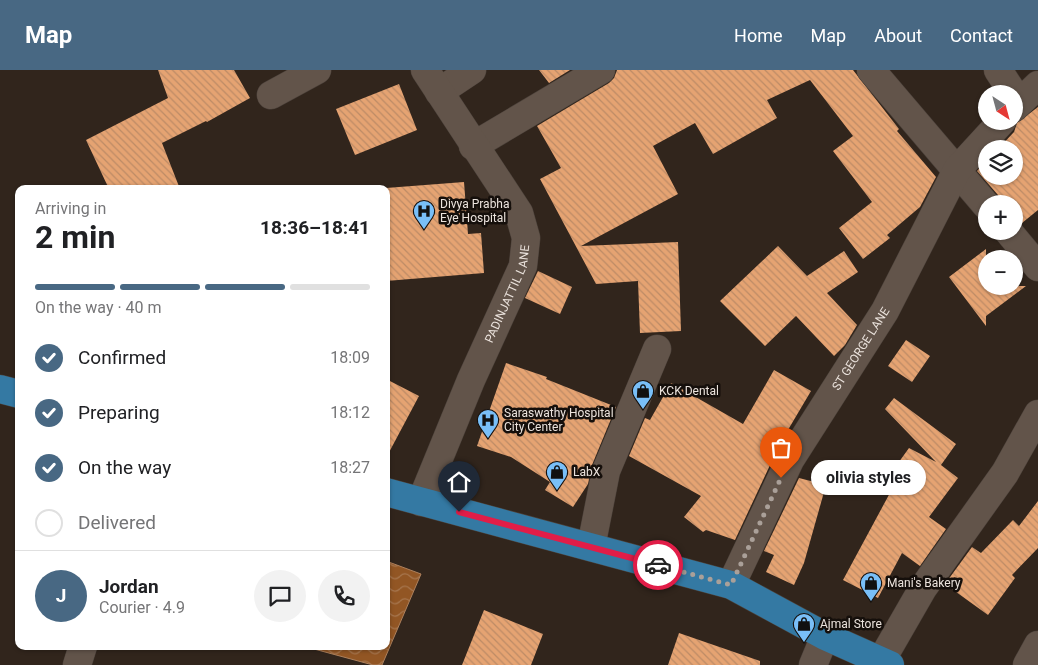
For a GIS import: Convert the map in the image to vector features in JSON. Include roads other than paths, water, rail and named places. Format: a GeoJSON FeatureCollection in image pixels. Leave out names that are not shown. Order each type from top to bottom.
{"type":"FeatureCollection","features":[{"type":"Feature","properties":{"kind":"main road"},"geometry":{"type":"LineString","coordinates":[[0,389],[15,393]]}},
{"type":"Feature","properties":{"kind":"main road"},"geometry":{"type":"LineString","coordinates":[[390,493],[731,585],[826,636],[886,663]]}},
{"type":"Feature","properties":{"kind":"street"},"geometry":{"type":"LineString","coordinates":[[271,95],[317,70]]}},
{"type":"Feature","properties":{"kind":"street"},"geometry":{"type":"LineString","coordinates":[[432,81],[472,70]]}},
{"type":"Feature","properties":{"kind":"street"},"geometry":{"type":"LineString","coordinates":[[473,146],[601,70]]}},
{"type":"Feature","properties":{"kind":"street"},"geometry":{"type":"LineString","coordinates":[[871,70],[978,195]]}},
{"type":"Feature","properties":{"kind":"street"},"geometry":{"type":"LineString","coordinates":[[998,70],[1007,85]]}},
{"type":"Feature","properties":{"kind":"street","name":"PADINJATTIL LANE"},"geometry":{"type":"LineString","coordinates":[[421,502],[486,345],[523,266],[526,238],[519,213],[473,146],[432,81]]}},
{"type":"Feature","properties":{"kind":"street","name":"ST GEORGE LANE"},"geometry":{"type":"LineString","coordinates":[[731,585],[790,460],[885,311],[957,170],[994,130]]}},
{"type":"Feature","properties":{"kind":"street"},"geometry":{"type":"LineString","coordinates":[[1016,240],[1038,267]]}},
{"type":"Feature","properties":{"kind":"street"},"geometry":{"type":"LineString","coordinates":[[591,547],[606,471],[657,350]]}},
{"type":"Feature","properties":{"kind":"street"},"geometry":{"type":"LineString","coordinates":[[886,663],[923,588],[1005,473],[1038,414]]}},
{"type":"Feature","properties":{"kind":"street"},"geometry":{"type":"LineString","coordinates":[[813,665],[826,636]]}},
{"type":"Feature","properties":{"kind":"street"},"geometry":{"type":"LineString","coordinates":[[1026,665],[1038,644]]}},
{"type":"Feature","properties":{"kind":"street"},"geometry":{"type":"LineString","coordinates":[[77,665],[82,650]]}},
{"type":"Feature","properties":{"kind":"water"},"geometry":{"type":"Polygon","coordinates":[[[390,562],[421,574],[390,646],[390,562]]]}},
{"type":"Feature","properties":{"kind":"water"},"geometry":{"type":"Polygon","coordinates":[[[318,650],[388,650],[382,665],[373,665],[318,650]]]}},
{"type":"Feature","properties":{"kind":"place","name":"Divya Prabha Eye Hospital"},"geometry":{"type":"Point","coordinates":[424,230]}},
{"type":"Feature","properties":{"kind":"place","name":"KCK Dental"},"geometry":{"type":"Point","coordinates":[643,410]}},
{"type":"Feature","properties":{"kind":"place","name":"Saraswathy Hospital City Center"},"geometry":{"type":"Point","coordinates":[488,439]}},
{"type":"Feature","properties":{"kind":"place","name":"olivia styles"},"geometry":{"type":"Point","coordinates":[781,478]}},
{"type":"Feature","properties":{"kind":"place","name":"LabX"},"geometry":{"type":"Point","coordinates":[557,491]}},
{"type":"Feature","properties":{"kind":"place","name":"Mani's Bakery"},"geometry":{"type":"Point","coordinates":[871,602]}},
{"type":"Feature","properties":{"kind":"place","name":"Ajmal Store"},"geometry":{"type":"Point","coordinates":[804,643]}}]}
